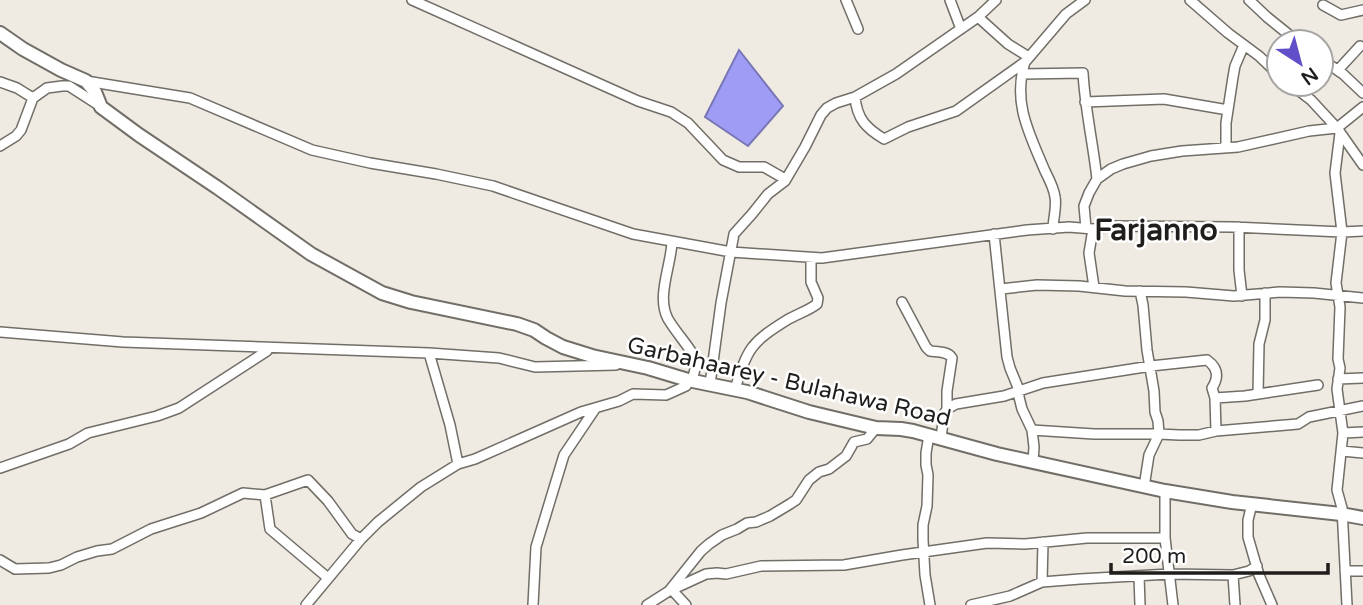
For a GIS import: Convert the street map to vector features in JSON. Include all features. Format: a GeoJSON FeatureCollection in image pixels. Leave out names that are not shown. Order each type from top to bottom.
{"type":"FeatureCollection","features":[{"type":"Feature","properties":{"kind":"main road"},"geometry":{"type":"LineString","coordinates":[[0,33],[23,50],[86,81]]}},
{"type":"Feature","properties":{"kind":"main road","name":"Garbahaarey - Bulahawa Road"},"geometry":{"type":"LineString","coordinates":[[86,81],[101,107],[311,254],[382,293],[411,302],[517,324],[534,330],[562,347],[736,389],[809,412],[876,428],[901,429],[1143,487],[1363,518]]}},
{"type":"Feature","properties":{"kind":"street"},"geometry":{"type":"LineString","coordinates":[[412,0],[638,101],[671,112],[688,123],[723,160],[739,167],[764,167],[786,179]]}},
{"type":"Feature","properties":{"kind":"street"},"geometry":{"type":"LineString","coordinates":[[846,0],[858,29]]}},
{"type":"Feature","properties":{"kind":"street"},"geometry":{"type":"LineString","coordinates":[[950,0],[961,29]]}},
{"type":"Feature","properties":{"kind":"street"},"geometry":{"type":"LineString","coordinates":[[710,384],[734,234],[768,194],[786,179],[821,114],[836,103],[855,97],[896,74],[978,17],[996,0]]}},
{"type":"Feature","properties":{"kind":"street"},"geometry":{"type":"LineString","coordinates":[[855,97],[856,108],[864,124],[884,139],[908,127],[946,116],[1027,60],[1066,14],[1085,0]]}},
{"type":"Feature","properties":{"kind":"street"},"geometry":{"type":"LineString","coordinates":[[1190,0],[1265,62]]}},
{"type":"Feature","properties":{"kind":"street"},"geometry":{"type":"LineString","coordinates":[[1249,0],[1281,28]]}},
{"type":"Feature","properties":{"kind":"street"},"geometry":{"type":"LineString","coordinates":[[1323,5],[1341,15],[1363,10]]}},
{"type":"Feature","properties":{"kind":"street"},"geometry":{"type":"LineString","coordinates":[[978,17],[1027,60]]}},
{"type":"Feature","properties":{"kind":"street"},"geometry":{"type":"LineString","coordinates":[[1226,148],[1228,110],[1235,66],[1244,45]]}},
{"type":"Feature","properties":{"kind":"street"},"geometry":{"type":"LineString","coordinates":[[1338,70],[1360,46]]}},
{"type":"Feature","properties":{"kind":"street"},"geometry":{"type":"LineString","coordinates":[[1027,60],[1022,74],[1022,106],[1026,129],[1055,198],[1054,229]]}},
{"type":"Feature","properties":{"kind":"street"},"geometry":{"type":"LineString","coordinates":[[1335,68],[1363,93]]}},
{"type":"Feature","properties":{"kind":"street"},"geometry":{"type":"LineString","coordinates":[[1022,74],[1083,73],[1097,179]]}},
{"type":"Feature","properties":{"kind":"street"},"geometry":{"type":"LineString","coordinates":[[86,81],[190,98],[312,150],[493,186],[633,234],[731,252],[811,258],[835,257],[1027,230],[1115,226],[1363,231]]}},
{"type":"Feature","properties":{"kind":"street"},"geometry":{"type":"LineString","coordinates":[[0,82],[33,98]]}},
{"type":"Feature","properties":{"kind":"street"},"geometry":{"type":"LineString","coordinates":[[0,146],[16,136],[33,98],[47,88],[69,86],[101,107]]}},
{"type":"Feature","properties":{"kind":"street"},"geometry":{"type":"LineString","coordinates":[[1308,98],[1339,130],[1363,165]]}},
{"type":"Feature","properties":{"kind":"street"},"geometry":{"type":"LineString","coordinates":[[1085,102],[1164,99],[1228,110]]}},
{"type":"Feature","properties":{"kind":"street"},"geometry":{"type":"LineString","coordinates":[[1347,605],[1342,508],[1337,490],[1343,433],[1337,389],[1340,368],[1340,307],[1336,271],[1342,232],[1335,173],[1339,130],[1363,107]]}},
{"type":"Feature","properties":{"kind":"street"},"geometry":{"type":"LineString","coordinates":[[1094,288],[1089,253],[1090,228],[1084,206],[1097,179],[1104,172],[1151,156],[1226,148],[1329,128],[1339,130]]}},
{"type":"Feature","properties":{"kind":"street"},"geometry":{"type":"LineString","coordinates":[[1240,227],[1239,270],[1242,296]]}},
{"type":"Feature","properties":{"kind":"street"},"geometry":{"type":"LineString","coordinates":[[994,234],[1007,357],[1019,390],[1022,409],[1032,430],[1033,462]]}},
{"type":"Feature","properties":{"kind":"street"},"geometry":{"type":"LineString","coordinates":[[306,605],[361,539],[394,508],[458,464],[475,459],[572,415],[633,394],[666,395],[686,386],[696,361],[667,316],[663,298],[672,242]]}},
{"type":"Feature","properties":{"kind":"street"},"geometry":{"type":"LineString","coordinates":[[736,389],[749,350],[760,338],[817,304],[818,298],[811,282],[811,258]]}},
{"type":"Feature","properties":{"kind":"street"},"geometry":{"type":"LineString","coordinates":[[1001,289],[1037,285],[1242,296],[1280,292],[1337,294],[1363,298]]}},
{"type":"Feature","properties":{"kind":"street"},"geometry":{"type":"LineString","coordinates":[[1140,291],[1159,434],[1149,455],[1143,487]]}},
{"type":"Feature","properties":{"kind":"street"},"geometry":{"type":"LineString","coordinates":[[1258,394],[1259,344],[1265,320],[1265,293]]}},
{"type":"Feature","properties":{"kind":"street"},"geometry":{"type":"LineString","coordinates":[[902,302],[930,351],[947,353],[952,358],[947,409],[926,453],[927,506],[923,526],[925,575],[930,605]]}},
{"type":"Feature","properties":{"kind":"street"},"geometry":{"type":"LineString","coordinates":[[0,332],[124,342],[429,353],[499,358],[535,367],[629,365]]}},
{"type":"Feature","properties":{"kind":"street"},"geometry":{"type":"LineString","coordinates":[[0,468],[69,444],[88,433],[179,408],[267,351],[267,348]]}},
{"type":"Feature","properties":{"kind":"street"},"geometry":{"type":"LineString","coordinates":[[429,353],[450,425],[458,464]]}},
{"type":"Feature","properties":{"kind":"street"},"geometry":{"type":"LineString","coordinates":[[947,409],[962,402],[1004,396],[1043,383],[1208,360],[1216,371],[1217,380],[1212,388],[1216,431]]}},
{"type":"Feature","properties":{"kind":"street"},"geometry":{"type":"LineString","coordinates":[[1338,379],[1363,378]]}},
{"type":"Feature","properties":{"kind":"street"},"geometry":{"type":"LineString","coordinates":[[1215,398],[1318,385]]}},
{"type":"Feature","properties":{"kind":"street"},"geometry":{"type":"LineString","coordinates":[[1032,430],[1188,435],[1298,424],[1309,417],[1363,406]]}},
{"type":"Feature","properties":{"kind":"street"},"geometry":{"type":"LineString","coordinates":[[533,605],[536,547],[564,455],[595,409]]}},
{"type":"Feature","properties":{"kind":"street"},"geometry":{"type":"LineString","coordinates":[[671,591],[709,544],[722,535],[790,504],[819,472],[839,463],[854,442],[867,439],[876,428]]}},
{"type":"Feature","properties":{"kind":"street"},"geometry":{"type":"LineString","coordinates":[[1343,433],[1363,432]]}},
{"type":"Feature","properties":{"kind":"street"},"geometry":{"type":"LineString","coordinates":[[1342,451],[1363,453]]}},
{"type":"Feature","properties":{"kind":"street"},"geometry":{"type":"LineString","coordinates":[[0,560],[15,569],[61,565],[77,557],[112,549],[151,529],[201,513],[243,493],[265,495],[308,480],[328,501],[352,534],[361,539]]}},
{"type":"Feature","properties":{"kind":"street"},"geometry":{"type":"LineString","coordinates":[[1165,491],[1165,538],[1174,605]]}},
{"type":"Feature","properties":{"kind":"street"},"geometry":{"type":"LineString","coordinates":[[265,495],[270,529],[328,578]]}},
{"type":"Feature","properties":{"kind":"street"},"geometry":{"type":"LineString","coordinates":[[1252,504],[1248,537],[1269,604]]}},
{"type":"Feature","properties":{"kind":"street"},"geometry":{"type":"LineString","coordinates":[[647,605],[706,574],[726,574],[754,566],[844,565],[987,543],[1016,545],[1105,537],[1165,538]]}},
{"type":"Feature","properties":{"kind":"street"},"geometry":{"type":"LineString","coordinates":[[1042,582],[1044,542]]}},
{"type":"Feature","properties":{"kind":"street"},"geometry":{"type":"LineString","coordinates":[[971,605],[1010,596],[1042,582],[1170,573],[1233,575],[1257,566]]}},
{"type":"Feature","properties":{"kind":"street"},"geometry":{"type":"LineString","coordinates":[[1345,571],[1363,570]]}},
{"type":"Feature","properties":{"kind":"street"},"geometry":{"type":"LineString","coordinates":[[1233,575],[1235,605]]}},
{"type":"Feature","properties":{"kind":"street"},"geometry":{"type":"LineString","coordinates":[[1139,576],[1140,605]]}},
{"type":"Feature","properties":{"kind":"street"},"geometry":{"type":"LineString","coordinates":[[671,591],[686,605]]}},
{"type":"Feature","properties":{"kind":"shaded area"},"geometry":{"type":"Polygon","coordinates":[[[739,50],[783,106],[748,146],[705,117],[739,50]]]}},
{"type":"Feature","properties":{"kind":"district","name":"Farjanno"},"geometry":{"type":"Point","coordinates":[1156,230]}}]}
